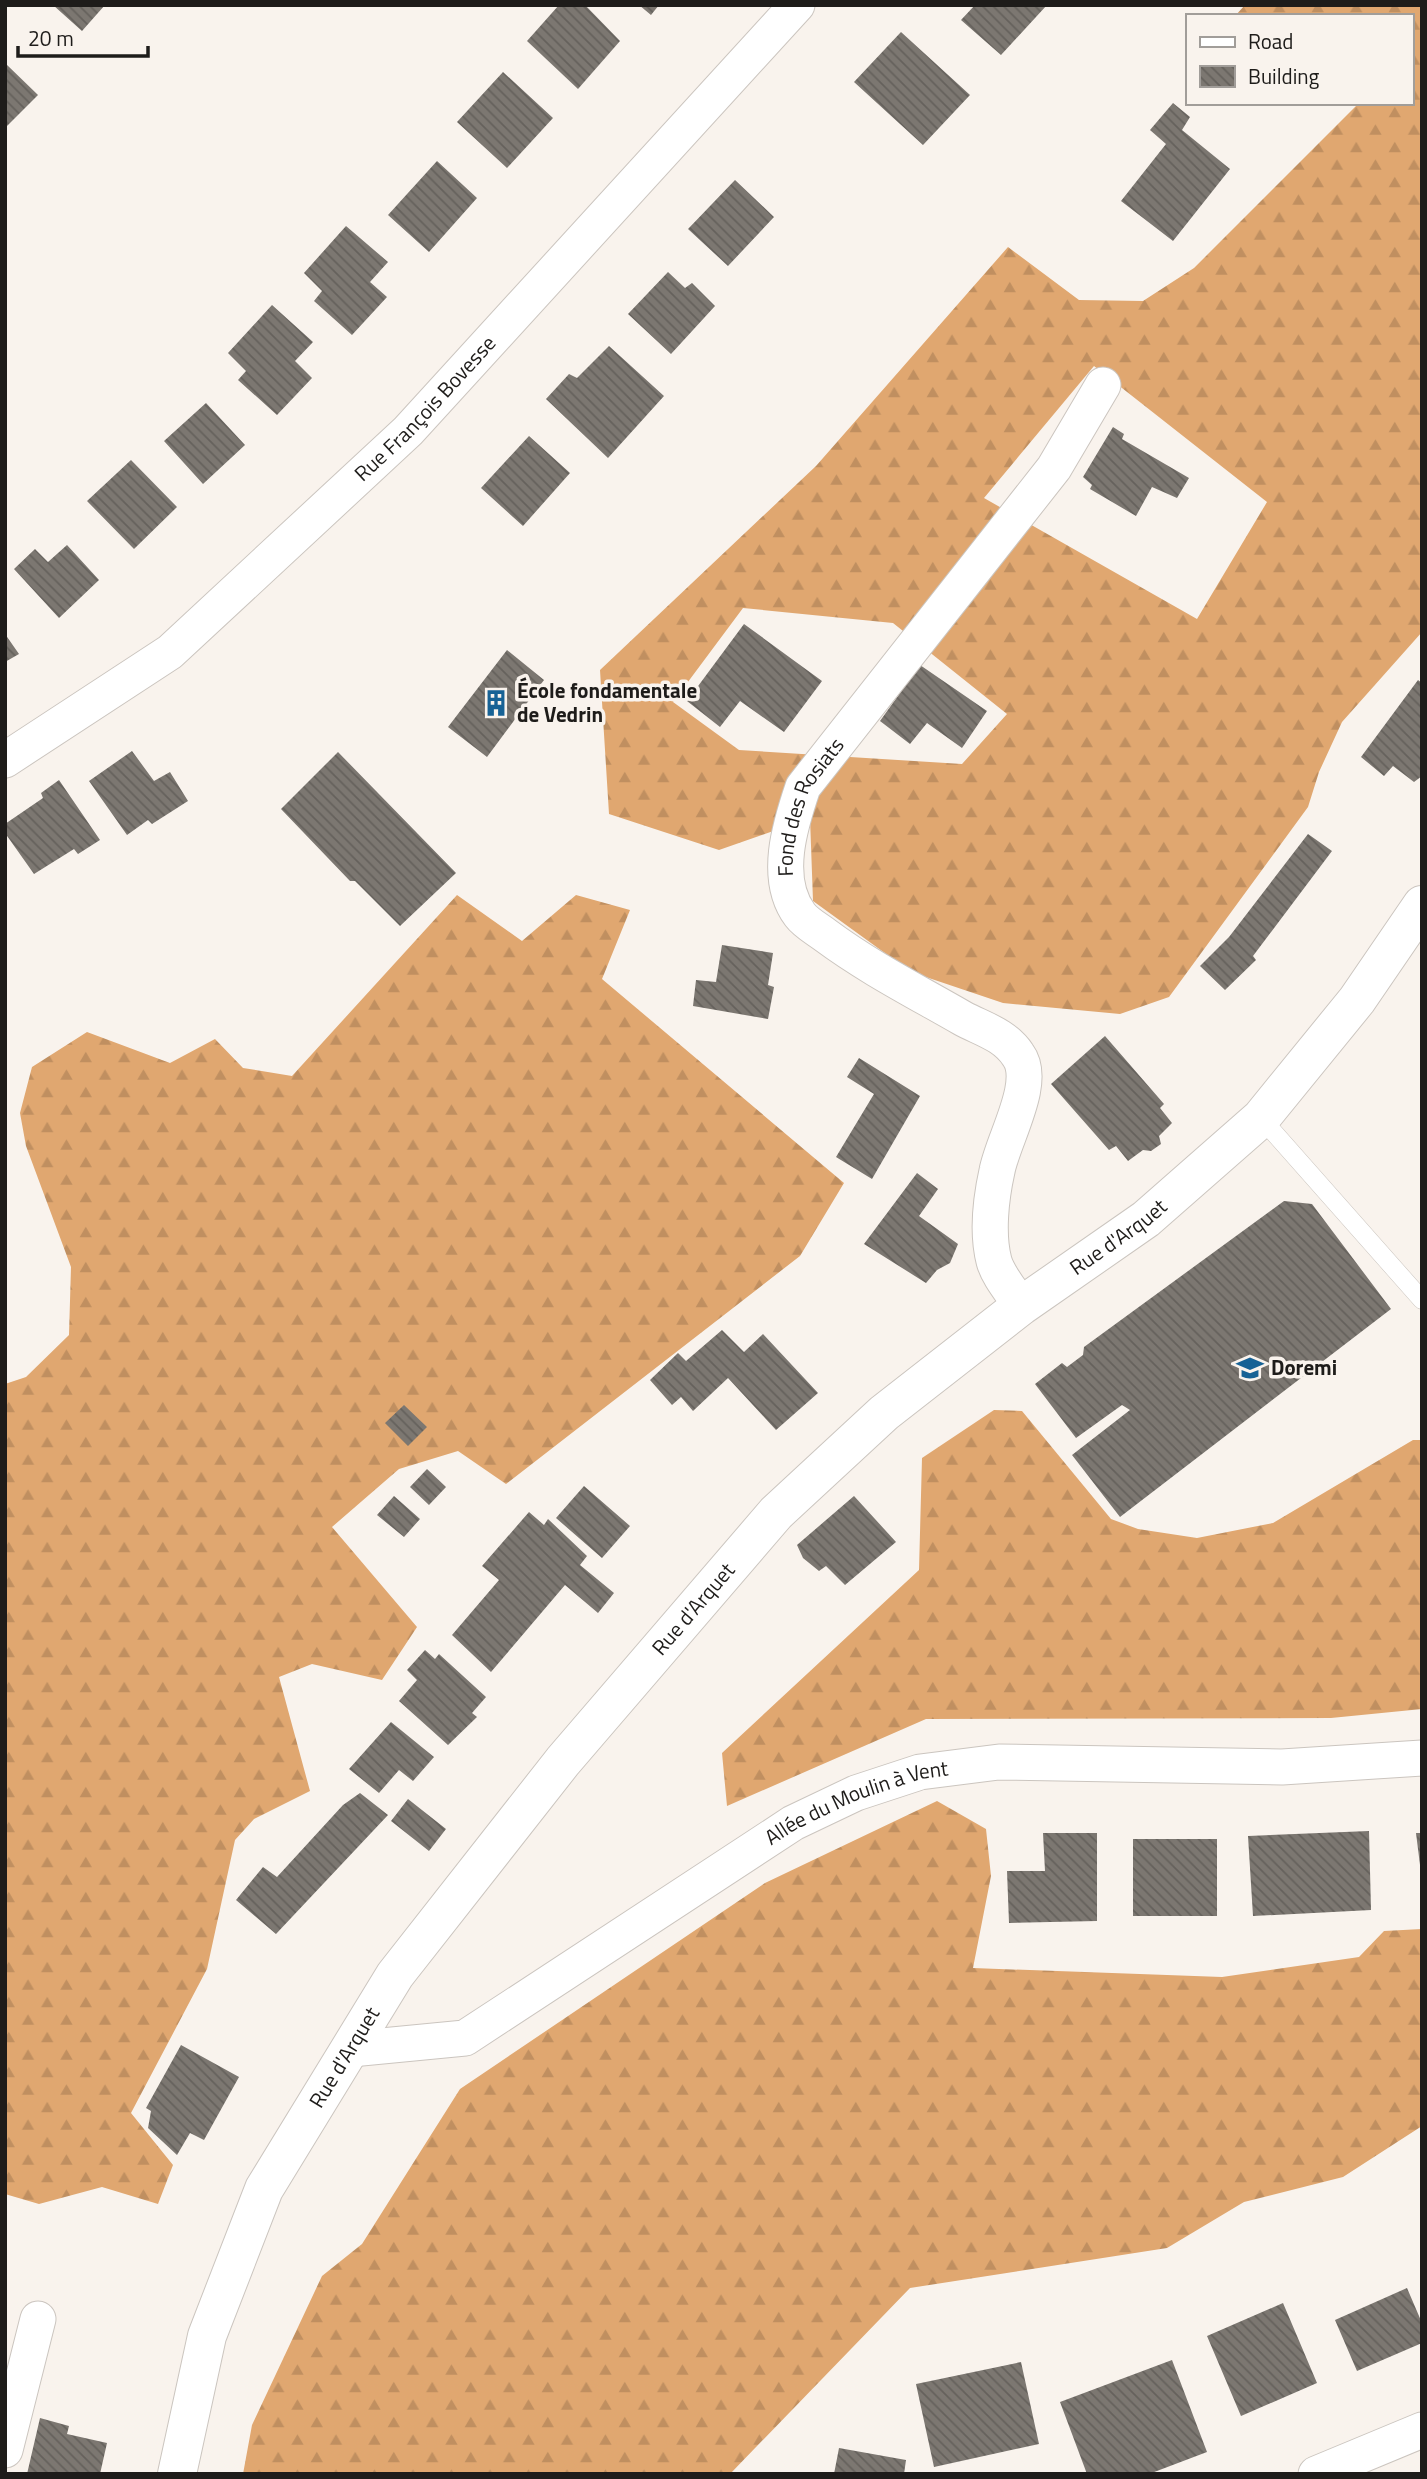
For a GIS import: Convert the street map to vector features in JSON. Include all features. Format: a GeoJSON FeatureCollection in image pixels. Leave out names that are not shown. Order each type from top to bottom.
{"type":"FeatureCollection","features":[{"type":"Feature","properties":{"kind":"street","name":"Rue François Bovesse"},"geometry":{"type":"LineString","coordinates":[[5,760],[170,652],[408,431],[797,5]]}},
{"type":"Feature","properties":{"kind":"street","name":"Fond des Rosiats"},"geometry":{"type":"LineString","coordinates":[[1021,1306],[994,1263],[991,1232],[996,1172],[1009,1127],[1023,1097],[1026,1076],[1020,1056],[1000,1035],[970,1022],[853,956],[801,917],[792,899],[786,872],[790,823],[803,787],[1054,468],[1104,386]]}},
{"type":"Feature","properties":{"kind":"street","name":"Rue d'Arquet"},"geometry":{"type":"LineString","coordinates":[[177,2474],[207,2336],[264,2189],[396,1975],[563,1761],[776,1513],[884,1413],[1021,1306],[1146,1219],[1261,1118],[1357,1000],[1422,905]]}},
{"type":"Feature","properties":{"kind":"street","name":"Allée du Moulin à Vent"},"geometry":{"type":"LineString","coordinates":[[351,2049],[465,2038],[793,1823],[856,1793],[920,1772],[999,1762],[1282,1768],[1422,1758]]}},
{"type":"Feature","properties":{"kind":"street"},"geometry":{"type":"LineString","coordinates":[[5,2450],[38,2319]]}},
{"type":"Feature","properties":{"kind":"street"},"geometry":{"type":"LineString","coordinates":[[1316,2474],[1422,2430]]}},
{"type":"Feature","properties":{"kind":"lane"},"geometry":{"type":"LineString","coordinates":[[1261,1118],[1422,1300]]}},
{"type":"Feature","properties":{"kind":"green space"},"geometry":{"type":"Polygon","coordinates":[[[1245,5],[1422,5],[1422,632],[1342,722],[1319,772],[1308,807],[1169,997],[1120,1014],[1003,1003],[911,972],[813,901],[810,818],[719,850],[609,814],[600,670],[816,466],[1008,247],[1079,300],[1143,301],[1194,268],[1357,105],[1413,105],[1413,14],[1237,14],[1245,5]],[[1094,366],[984,498],[1197,619],[1267,502],[1094,366]],[[743,608],[673,702],[739,750],[962,764],[1007,714],[893,623],[743,608]]]}},
{"type":"Feature","properties":{"kind":"green space"},"geometry":{"type":"Polygon","coordinates":[[[457,895],[522,941],[576,895],[630,910],[602,979],[844,1183],[800,1256],[506,1484],[458,1451],[399,1469],[332,1527],[417,1627],[382,1680],[312,1664],[279,1677],[310,1791],[254,1819],[235,1840],[207,1969],[131,2113],[173,2165],[158,2204],[102,2187],[39,2204],[5,2194],[5,1384],[26,1377],[69,1335],[71,1267],[26,1146],[20,1113],[32,1067],[87,1032],[170,1063],[215,1039],[243,1068],[292,1076],[457,895]]]}},
{"type":"Feature","properties":{"kind":"green space"},"geometry":{"type":"Polygon","coordinates":[[[994,1410],[1022,1411],[1111,1519],[1138,1529],[1197,1538],[1273,1523],[1413,1440],[1422,1440],[1422,1709],[1331,1718],[926,1719],[727,1806],[722,1753],[919,1570],[922,1458],[994,1410]]]}},
{"type":"Feature","properties":{"kind":"green space"},"geometry":{"type":"Polygon","coordinates":[[[937,1801],[986,1829],[991,1876],[973,1968],[1222,1977],[1359,1957],[1384,1931],[1422,1929],[1422,2126],[1343,2177],[1244,2202],[1167,2248],[910,2288],[730,2474],[243,2474],[252,2425],[322,2276],[362,2244],[460,2089],[765,1883],[937,1801]]]}},
{"type":"Feature","properties":{"kind":"building"},"geometry":{"type":"Polygon","coordinates":[[[53,5],[105,5],[82,31],[53,5]]]}},
{"type":"Feature","properties":{"kind":"building"},"geometry":{"type":"Polygon","coordinates":[[[559,5],[585,5],[620,41],[578,89],[527,41],[559,5]]]}},
{"type":"Feature","properties":{"kind":"building"},"geometry":{"type":"Polygon","coordinates":[[[639,5],[659,5],[651,15],[639,5]]]}},
{"type":"Feature","properties":{"kind":"building"},"geometry":{"type":"Polygon","coordinates":[[[975,5],[1047,5],[1001,55],[961,20],[975,5]]]}},
{"type":"Feature","properties":{"kind":"building"},"geometry":{"type":"Polygon","coordinates":[[[901,32],[970,95],[923,145],[854,82],[901,32]]]}},
{"type":"Feature","properties":{"kind":"building"},"geometry":{"type":"Polygon","coordinates":[[[5,63],[38,95],[5,128],[5,63]]]}},
{"type":"Feature","properties":{"kind":"building"},"geometry":{"type":"Polygon","coordinates":[[[503,72],[553,118],[507,168],[457,122],[503,72]]]}},
{"type":"Feature","properties":{"kind":"building"},"geometry":{"type":"Polygon","coordinates":[[[1173,103],[1190,117],[1182,130],[1230,169],[1173,241],[1121,201],[1166,144],[1150,130],[1173,103]]]}},
{"type":"Feature","properties":{"kind":"building"},"geometry":{"type":"Polygon","coordinates":[[[437,161],[477,198],[429,252],[388,215],[437,161]]]}},
{"type":"Feature","properties":{"kind":"building"},"geometry":{"type":"Polygon","coordinates":[[[735,180],[774,217],[728,266],[688,229],[735,180]]]}},
{"type":"Feature","properties":{"kind":"building"},"geometry":{"type":"Polygon","coordinates":[[[346,226],[388,262],[370,282],[387,297],[352,335],[314,301],[322,291],[304,273],[346,226]]]}},
{"type":"Feature","properties":{"kind":"building"},"geometry":{"type":"Polygon","coordinates":[[[668,272],[685,288],[692,283],[715,306],[671,354],[628,314],[668,272]]]}},
{"type":"Feature","properties":{"kind":"building"},"geometry":{"type":"Polygon","coordinates":[[[272,305],[313,342],[295,361],[312,378],[277,415],[238,380],[246,371],[228,353],[272,305]]]}},
{"type":"Feature","properties":{"kind":"building"},"geometry":{"type":"Polygon","coordinates":[[[609,346],[664,396],[608,458],[546,399],[569,374],[577,378],[609,346]]]}},
{"type":"Feature","properties":{"kind":"building"},"geometry":{"type":"Polygon","coordinates":[[[206,403],[245,445],[203,484],[164,441],[206,403]]]}},
{"type":"Feature","properties":{"kind":"building"},"geometry":{"type":"Polygon","coordinates":[[[1113,427],[1124,434],[1122,439],[1189,478],[1177,498],[1152,487],[1136,516],[1090,489],[1092,485],[1083,477],[1113,427]]]}},
{"type":"Feature","properties":{"kind":"building"},"geometry":{"type":"Polygon","coordinates":[[[529,436],[570,473],[523,526],[481,488],[529,436]]]}},
{"type":"Feature","properties":{"kind":"building"},"geometry":{"type":"Polygon","coordinates":[[[131,460],[177,507],[134,549],[87,501],[131,460]]]}},
{"type":"Feature","properties":{"kind":"building"},"geometry":{"type":"Polygon","coordinates":[[[67,545],[99,580],[59,618],[14,569],[35,549],[48,562],[67,545]]]}},
{"type":"Feature","properties":{"kind":"building"},"geometry":{"type":"Polygon","coordinates":[[[744,624],[822,681],[784,732],[740,701],[720,727],[687,701],[744,624]]]}},
{"type":"Feature","properties":{"kind":"building"},"geometry":{"type":"Polygon","coordinates":[[[5,634],[19,654],[5,662],[5,634]]]}},
{"type":"Feature","properties":{"kind":"building","name":"École fondamentale de Vedrin"},"geometry":{"type":"Polygon","coordinates":[[[507,650],[544,680],[487,757],[448,727],[507,650]]]}},
{"type":"Feature","properties":{"kind":"building"},"geometry":{"type":"Polygon","coordinates":[[[920,665],[987,711],[962,748],[927,723],[910,744],[880,721],[920,665]]]}},
{"type":"Feature","properties":{"kind":"building"},"geometry":{"type":"Polygon","coordinates":[[[1418,680],[1422,683],[1422,776],[1414,782],[1393,766],[1384,776],[1361,757],[1418,680]]]}},
{"type":"Feature","properties":{"kind":"building"},"geometry":{"type":"Polygon","coordinates":[[[132,751],[154,781],[170,772],[188,801],[152,824],[148,820],[127,835],[89,781],[132,751]]]}},
{"type":"Feature","properties":{"kind":"building"},"geometry":{"type":"Polygon","coordinates":[[[338,752],[456,873],[400,926],[355,881],[350,881],[281,809],[338,752]]]}},
{"type":"Feature","properties":{"kind":"building"},"geometry":{"type":"Polygon","coordinates":[[[59,780],[100,840],[78,854],[74,849],[34,874],[5,833],[5,824],[43,798],[41,793],[59,780]]]}},
{"type":"Feature","properties":{"kind":"building"},"geometry":{"type":"Polygon","coordinates":[[[1308,834],[1332,851],[1253,956],[1256,960],[1225,990],[1200,966],[1229,937],[1308,834]]]}},
{"type":"Feature","properties":{"kind":"building"},"geometry":{"type":"Polygon","coordinates":[[[722,945],[773,953],[768,985],[774,987],[768,1019],[693,1006],[696,980],[716,982],[722,945]]]}},
{"type":"Feature","properties":{"kind":"building"},"geometry":{"type":"Polygon","coordinates":[[[1105,1036],[1164,1104],[1160,1108],[1172,1123],[1159,1136],[1161,1144],[1151,1151],[1143,1150],[1128,1161],[1116,1146],[1109,1150],[1051,1084],[1105,1036]]]}},
{"type":"Feature","properties":{"kind":"building"},"geometry":{"type":"Polygon","coordinates":[[[859,1058],[920,1096],[872,1179],[836,1157],[874,1094],[847,1077],[859,1058]]]}},
{"type":"Feature","properties":{"kind":"building"},"geometry":{"type":"Polygon","coordinates":[[[917,1173],[938,1189],[919,1216],[958,1244],[950,1263],[937,1270],[926,1283],[864,1244],[917,1173]]]}},
{"type":"Feature","properties":{"kind":"building","name":"Doremi"},"geometry":{"type":"Polygon","coordinates":[[[1284,1201],[1312,1204],[1391,1309],[1120,1517],[1072,1455],[1130,1410],[1122,1405],[1076,1438],[1035,1384],[1062,1363],[1067,1367],[1083,1355],[1084,1347],[1284,1201]]]}},
{"type":"Feature","properties":{"kind":"building"},"geometry":{"type":"Polygon","coordinates":[[[722,1330],[744,1352],[763,1334],[818,1393],[776,1430],[728,1378],[693,1411],[681,1397],[672,1405],[650,1380],[678,1353],[686,1361],[722,1330]]]}},
{"type":"Feature","properties":{"kind":"building"},"geometry":{"type":"Polygon","coordinates":[[[404,1405],[427,1427],[408,1446],[385,1423],[404,1405]]]}},
{"type":"Feature","properties":{"kind":"building"},"geometry":{"type":"Polygon","coordinates":[[[427,1469],[446,1487],[429,1505],[410,1487],[427,1469]]]}},
{"type":"Feature","properties":{"kind":"building"},"geometry":{"type":"Polygon","coordinates":[[[584,1486],[630,1526],[602,1558],[556,1518],[584,1486]]]}},
{"type":"Feature","properties":{"kind":"building"},"geometry":{"type":"Polygon","coordinates":[[[394,1496],[420,1519],[404,1537],[377,1515],[394,1496]]]}},
{"type":"Feature","properties":{"kind":"building"},"geometry":{"type":"Polygon","coordinates":[[[854,1496],[896,1542],[845,1585],[826,1566],[819,1571],[803,1558],[797,1545],[854,1496]]]}},
{"type":"Feature","properties":{"kind":"building"},"geometry":{"type":"Polygon","coordinates":[[[529,1512],[544,1525],[548,1519],[587,1556],[580,1565],[614,1593],[598,1613],[565,1585],[491,1672],[452,1635],[499,1580],[482,1566],[529,1512]]]}},
{"type":"Feature","properties":{"kind":"building"},"geometry":{"type":"Polygon","coordinates":[[[425,1650],[435,1659],[439,1654],[486,1697],[472,1713],[477,1717],[448,1745],[399,1701],[417,1680],[407,1670],[425,1650]]]}},
{"type":"Feature","properties":{"kind":"building"},"geometry":{"type":"Polygon","coordinates":[[[391,1722],[434,1757],[413,1781],[399,1770],[379,1793],[349,1769],[391,1722]]]}},
{"type":"Feature","properties":{"kind":"building"},"geometry":{"type":"Polygon","coordinates":[[[360,1793],[388,1815],[276,1934],[236,1900],[263,1867],[277,1877],[343,1805],[360,1793]]]}},
{"type":"Feature","properties":{"kind":"building"},"geometry":{"type":"Polygon","coordinates":[[[408,1799],[446,1829],[429,1851],[391,1821],[408,1799]]]}},
{"type":"Feature","properties":{"kind":"building"},"geometry":{"type":"Polygon","coordinates":[[[1369,1831],[1371,1910],[1253,1916],[1248,1836],[1369,1831]]]}},
{"type":"Feature","properties":{"kind":"building"},"geometry":{"type":"Polygon","coordinates":[[[1043,1833],[1097,1833],[1097,1921],[1009,1923],[1007,1871],[1045,1871],[1043,1833]]]}},
{"type":"Feature","properties":{"kind":"building"},"geometry":{"type":"Polygon","coordinates":[[[1416,1833],[1422,1833],[1422,1865],[1420,1865],[1416,1833]]]}},
{"type":"Feature","properties":{"kind":"building"},"geometry":{"type":"Polygon","coordinates":[[[1133,1839],[1217,1839],[1217,1916],[1133,1916],[1133,1839]]]}},
{"type":"Feature","properties":{"kind":"building"},"geometry":{"type":"Polygon","coordinates":[[[181,2045],[239,2077],[204,2140],[190,2133],[177,2155],[148,2128],[151,2111],[146,2108],[181,2045]]]}},
{"type":"Feature","properties":{"kind":"building"},"geometry":{"type":"Polygon","coordinates":[[[1407,2288],[1422,2323],[1422,2343],[1357,2371],[1335,2320],[1407,2288]]]}},
{"type":"Feature","properties":{"kind":"building"},"geometry":{"type":"Polygon","coordinates":[[[1283,2303],[1317,2383],[1241,2416],[1207,2336],[1283,2303]]]}},
{"type":"Feature","properties":{"kind":"building"},"geometry":{"type":"Polygon","coordinates":[[[1172,2360],[1207,2452],[1149,2474],[1087,2474],[1060,2402],[1172,2360]]]}},
{"type":"Feature","properties":{"kind":"building"},"geometry":{"type":"Polygon","coordinates":[[[1021,2362],[1039,2444],[934,2467],[916,2384],[1021,2362]]]}},
{"type":"Feature","properties":{"kind":"building"},"geometry":{"type":"Polygon","coordinates":[[[40,2418],[69,2426],[67,2434],[107,2443],[100,2474],[27,2474],[40,2418]]]}},
{"type":"Feature","properties":{"kind":"building"},"geometry":{"type":"Polygon","coordinates":[[[839,2448],[906,2460],[904,2474],[834,2474],[839,2448]]]}},
{"type":"Feature","properties":{"kind":"place","name":"École fondamentale de Vedrin"},"geometry":{"type":"Point","coordinates":[496,703]}},
{"type":"Feature","properties":{"kind":"place","name":"Doremi"},"geometry":{"type":"Point","coordinates":[1250,1368]}}]}
